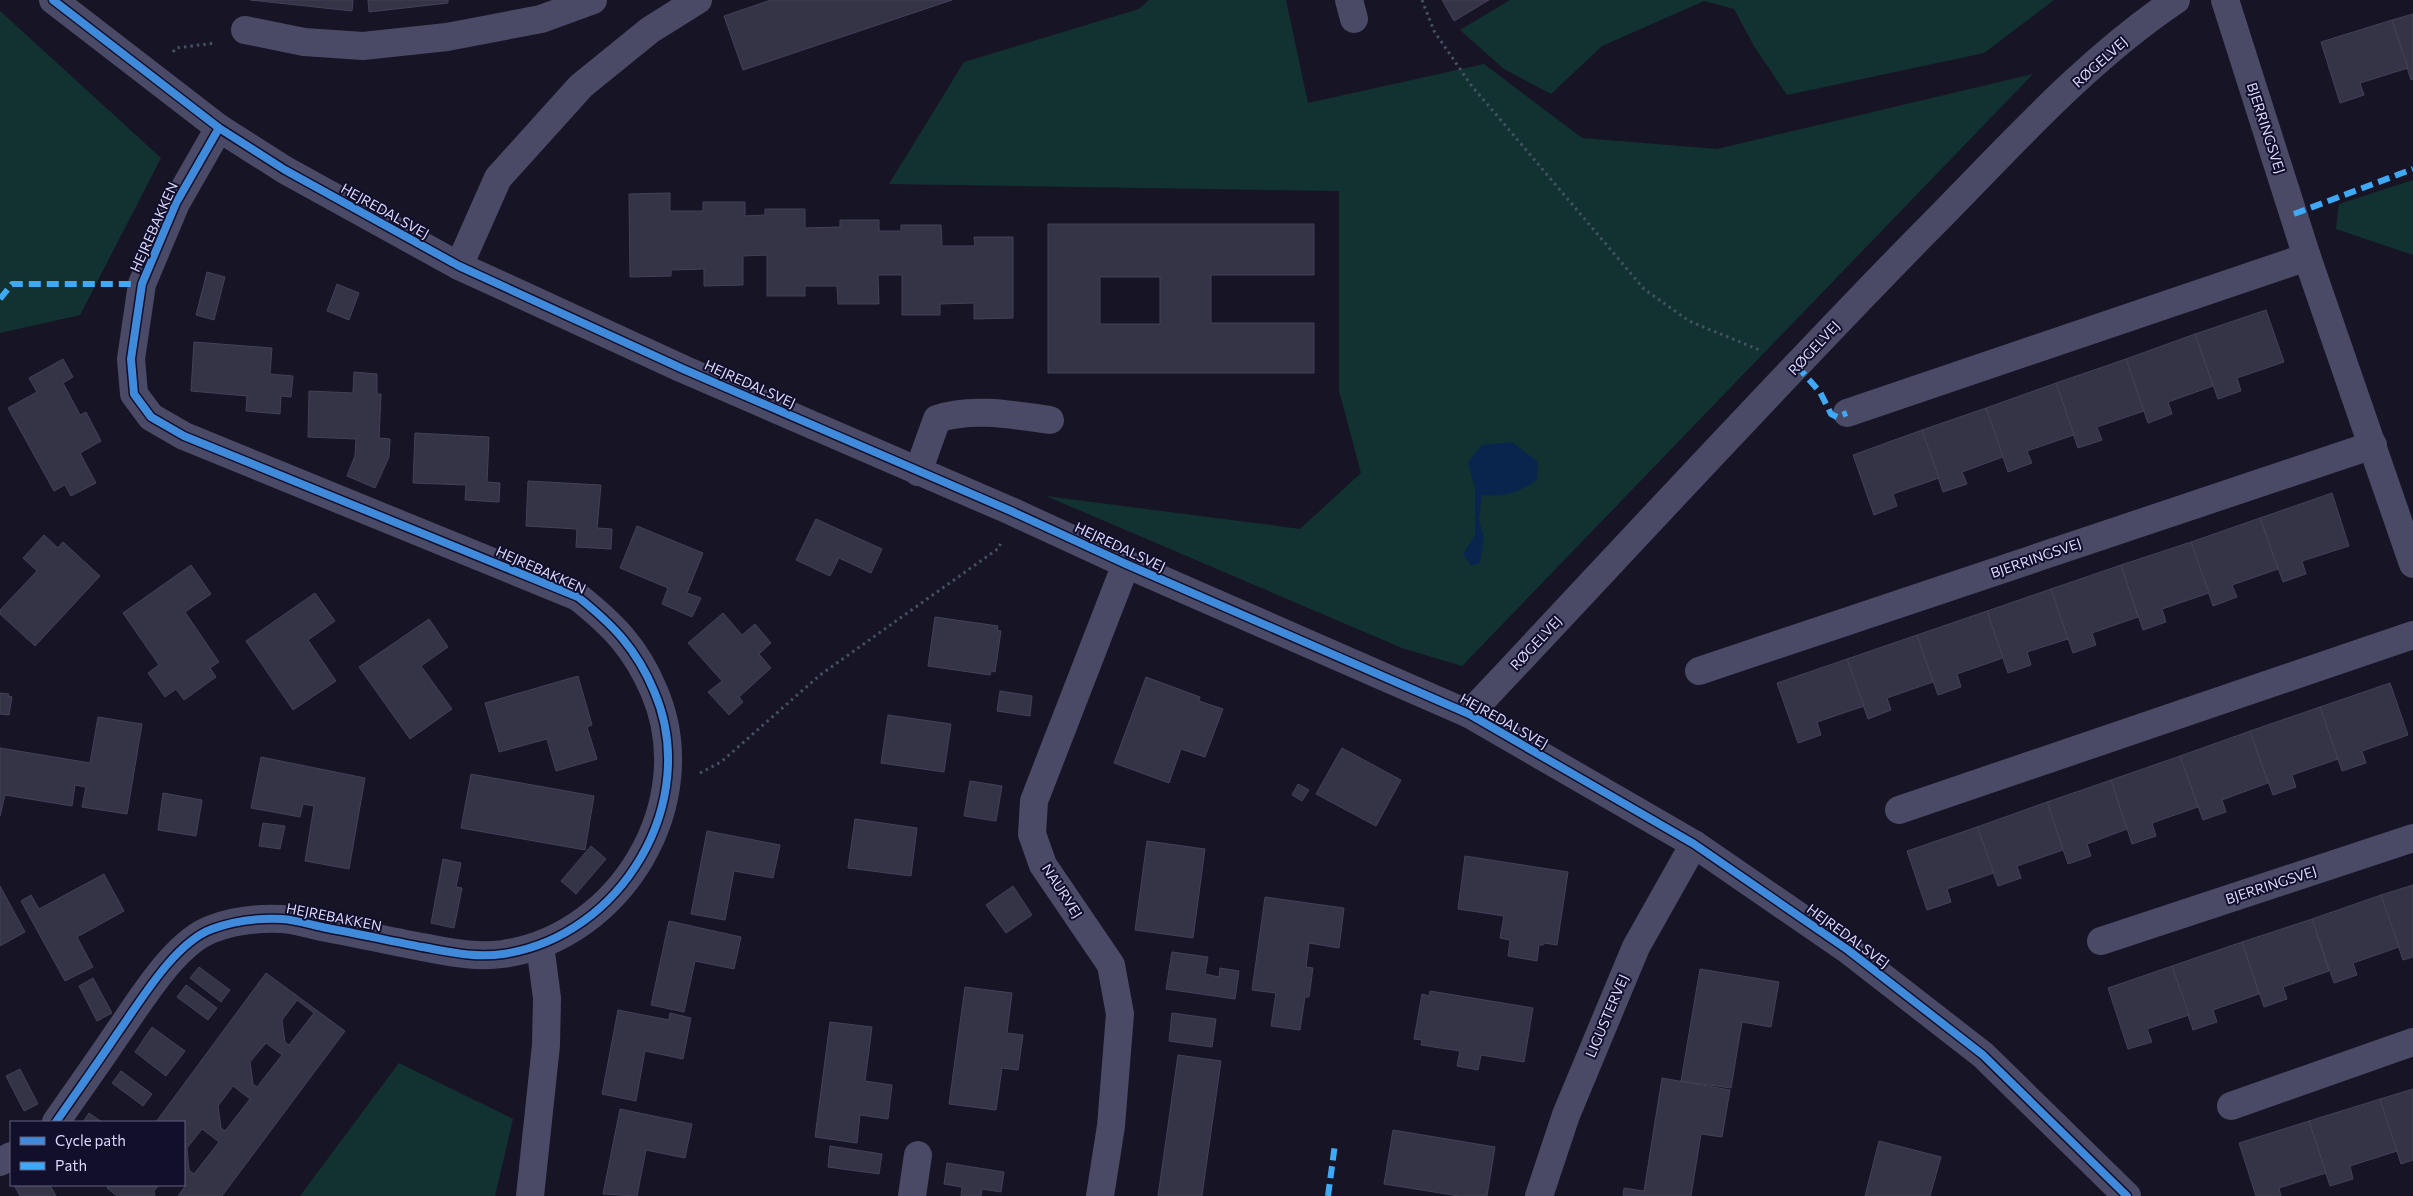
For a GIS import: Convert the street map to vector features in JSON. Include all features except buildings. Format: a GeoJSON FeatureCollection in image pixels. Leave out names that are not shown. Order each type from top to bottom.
{"type":"FeatureCollection","features":[{"type":"Feature","properties":{"kind":"street","name":"HEJREDALSVEJ"},"geometry":{"type":"LineString","coordinates":[[53,0],[219,128],[285,170],[459,266],[683,368],[1469,714],[1694,844],[1848,950],[1983,1055],[2127,1196]]}},
{"type":"Feature","properties":{"kind":"street"},"geometry":{"type":"LineString","coordinates":[[245,30],[304,42],[362,46],[446,37],[541,19],[593,0]]}},
{"type":"Feature","properties":{"kind":"street"},"geometry":{"type":"LineString","coordinates":[[459,266],[498,178],[581,86],[650,30],[698,0]]}},
{"type":"Feature","properties":{"kind":"street","name":"RØGELVEJ"},"geometry":{"type":"LineString","coordinates":[[1469,714],[1797,366],[2029,127],[2109,51],[2176,0]]}},
{"type":"Feature","properties":{"kind":"street","name":"BJERRINGSVEJ"},"geometry":{"type":"LineString","coordinates":[[2225,0],[2307,257],[2413,564]]}},
{"type":"Feature","properties":{"kind":"street","name":"HEJREBAKKEN"},"geometry":{"type":"LineString","coordinates":[[57,1121],[155,981],[180,950],[209,930],[238,922],[282,919],[467,956],[504,954],[540,944],[580,925],[614,896],[641,860],[659,819],[668,775],[666,733],[655,693],[641,663],[611,623],[578,597],[184,436],[151,417],[134,394],[131,359],[142,284],[176,203],[219,128]]}},
{"type":"Feature","properties":{"kind":"street"},"geometry":{"type":"LineString","coordinates":[[1847,413],[2307,257]]}},
{"type":"Feature","properties":{"kind":"street"},"geometry":{"type":"LineString","coordinates":[[918,472],[937,419],[953,414],[1011,414],[1050,420]]}},
{"type":"Feature","properties":{"kind":"street","name":"BJERRINGSVEJ"},"geometry":{"type":"LineString","coordinates":[[1699,671],[2373,445]]}},
{"type":"Feature","properties":{"kind":"street","name":"NAURVEJ"},"geometry":{"type":"LineString","coordinates":[[1100,1196],[1111,1126],[1120,1014],[1111,965],[1043,865],[1032,834],[1034,801],[1126,564]]}},
{"type":"Feature","properties":{"kind":"street"},"geometry":{"type":"LineString","coordinates":[[1899,810],[2413,635]]}},
{"type":"Feature","properties":{"kind":"street","name":"BJERRINGSVEJ"},"geometry":{"type":"LineString","coordinates":[[2101,941],[2413,838]]}},
{"type":"Feature","properties":{"kind":"street","name":"LIGUSTERVEJ"},"geometry":{"type":"LineString","coordinates":[[1539,1196],[1566,1115],[1636,947],[1694,844]]}},
{"type":"Feature","properties":{"kind":"street"},"geometry":{"type":"LineString","coordinates":[[530,1196],[546,1045],[546,998],[540,944]]}},
{"type":"Feature","properties":{"kind":"street"},"geometry":{"type":"LineString","coordinates":[[2230,1106],[2413,1042]]}},
{"type":"Feature","properties":{"kind":"street"},"geometry":{"type":"LineString","coordinates":[[912,1196],[918,1155]]}},
{"type":"Feature","properties":{"kind":"path"},"geometry":{"type":"LineString","coordinates":[[1422,0],[1434,31],[1471,85],[1644,289],[1689,321],[1797,366]]}},
{"type":"Feature","properties":{"kind":"path"},"geometry":{"type":"LineString","coordinates":[[154,79],[176,48],[212,43],[245,30]]}},
{"type":"Feature","properties":{"kind":"path"},"geometry":{"type":"LineString","coordinates":[[668,775],[695,776],[721,762],[820,675],[999,548],[1011,511]]}},
{"type":"Feature","properties":{"kind":"green space"},"geometry":{"type":"Polygon","coordinates":[[[1149,0],[1286,0],[1308,103],[1484,64],[1582,138],[1717,149],[2033,74],[1462,666],[1402,648],[1046,496],[1300,529],[1361,473],[1339,391],[1339,191],[889,184],[964,62],[1139,9],[1149,0]]]}},
{"type":"Feature","properties":{"kind":"green space"},"geometry":{"type":"Polygon","coordinates":[[[1510,0],[2054,0],[1984,53],[1787,95],[1754,46],[1734,9],[1704,1],[1602,46],[1551,94],[1504,69],[1460,30],[1510,0]]]}},
{"type":"Feature","properties":{"kind":"green space"},"geometry":{"type":"Polygon","coordinates":[[[0,11],[161,158],[80,315],[0,333],[0,11]]]}},
{"type":"Feature","properties":{"kind":"green space"},"geometry":{"type":"Polygon","coordinates":[[[2413,180],[2413,255],[2336,229],[2339,204],[2413,180]]]}},
{"type":"Feature","properties":{"kind":"green space"},"geometry":{"type":"Polygon","coordinates":[[[399,1063],[513,1119],[495,1196],[300,1196],[399,1063]]]}},
{"type":"Feature","properties":{"kind":"water"},"geometry":{"type":"Polygon","coordinates":[[[1512,442],[1538,462],[1537,480],[1511,493],[1482,495],[1479,520],[1484,538],[1480,563],[1471,566],[1463,554],[1475,535],[1475,489],[1468,462],[1482,445],[1512,442]]]}},
{"type":"Feature","properties":{"kind":"marked path"},"geometry":{"type":"LineString","coordinates":[[2294,214],[2413,169]]}},
{"type":"Feature","properties":{"kind":"marked path"},"geometry":{"type":"LineString","coordinates":[[0,299],[12,284],[142,284]]}},
{"type":"Feature","properties":{"kind":"marked path"},"geometry":{"type":"LineString","coordinates":[[1797,366],[1820,392],[1831,414],[1837,417],[1847,413]]}},
{"type":"Feature","properties":{"kind":"marked path"},"geometry":{"type":"LineString","coordinates":[[1328,1196],[1335,1144]]}},
{"type":"Feature","properties":{"kind":"cycle path"},"geometry":{"type":"LineString","coordinates":[[53,0],[219,128],[285,170],[459,266],[683,369],[1011,511],[1126,564],[1469,714],[1694,844],[1848,950],[1983,1055],[2127,1196]]}},
{"type":"Feature","properties":{"kind":"cycle path"},"geometry":{"type":"LineString","coordinates":[[57,1121],[159,975],[171,960],[198,936],[229,924],[255,920],[282,919],[472,955],[503,954],[545,942],[583,921],[615,893],[641,858],[658,819],[667,777],[666,733],[654,691],[647,676],[622,638],[602,617],[578,597],[184,436],[151,417],[134,394],[131,359],[142,284],[176,203],[219,128]]}}]}
